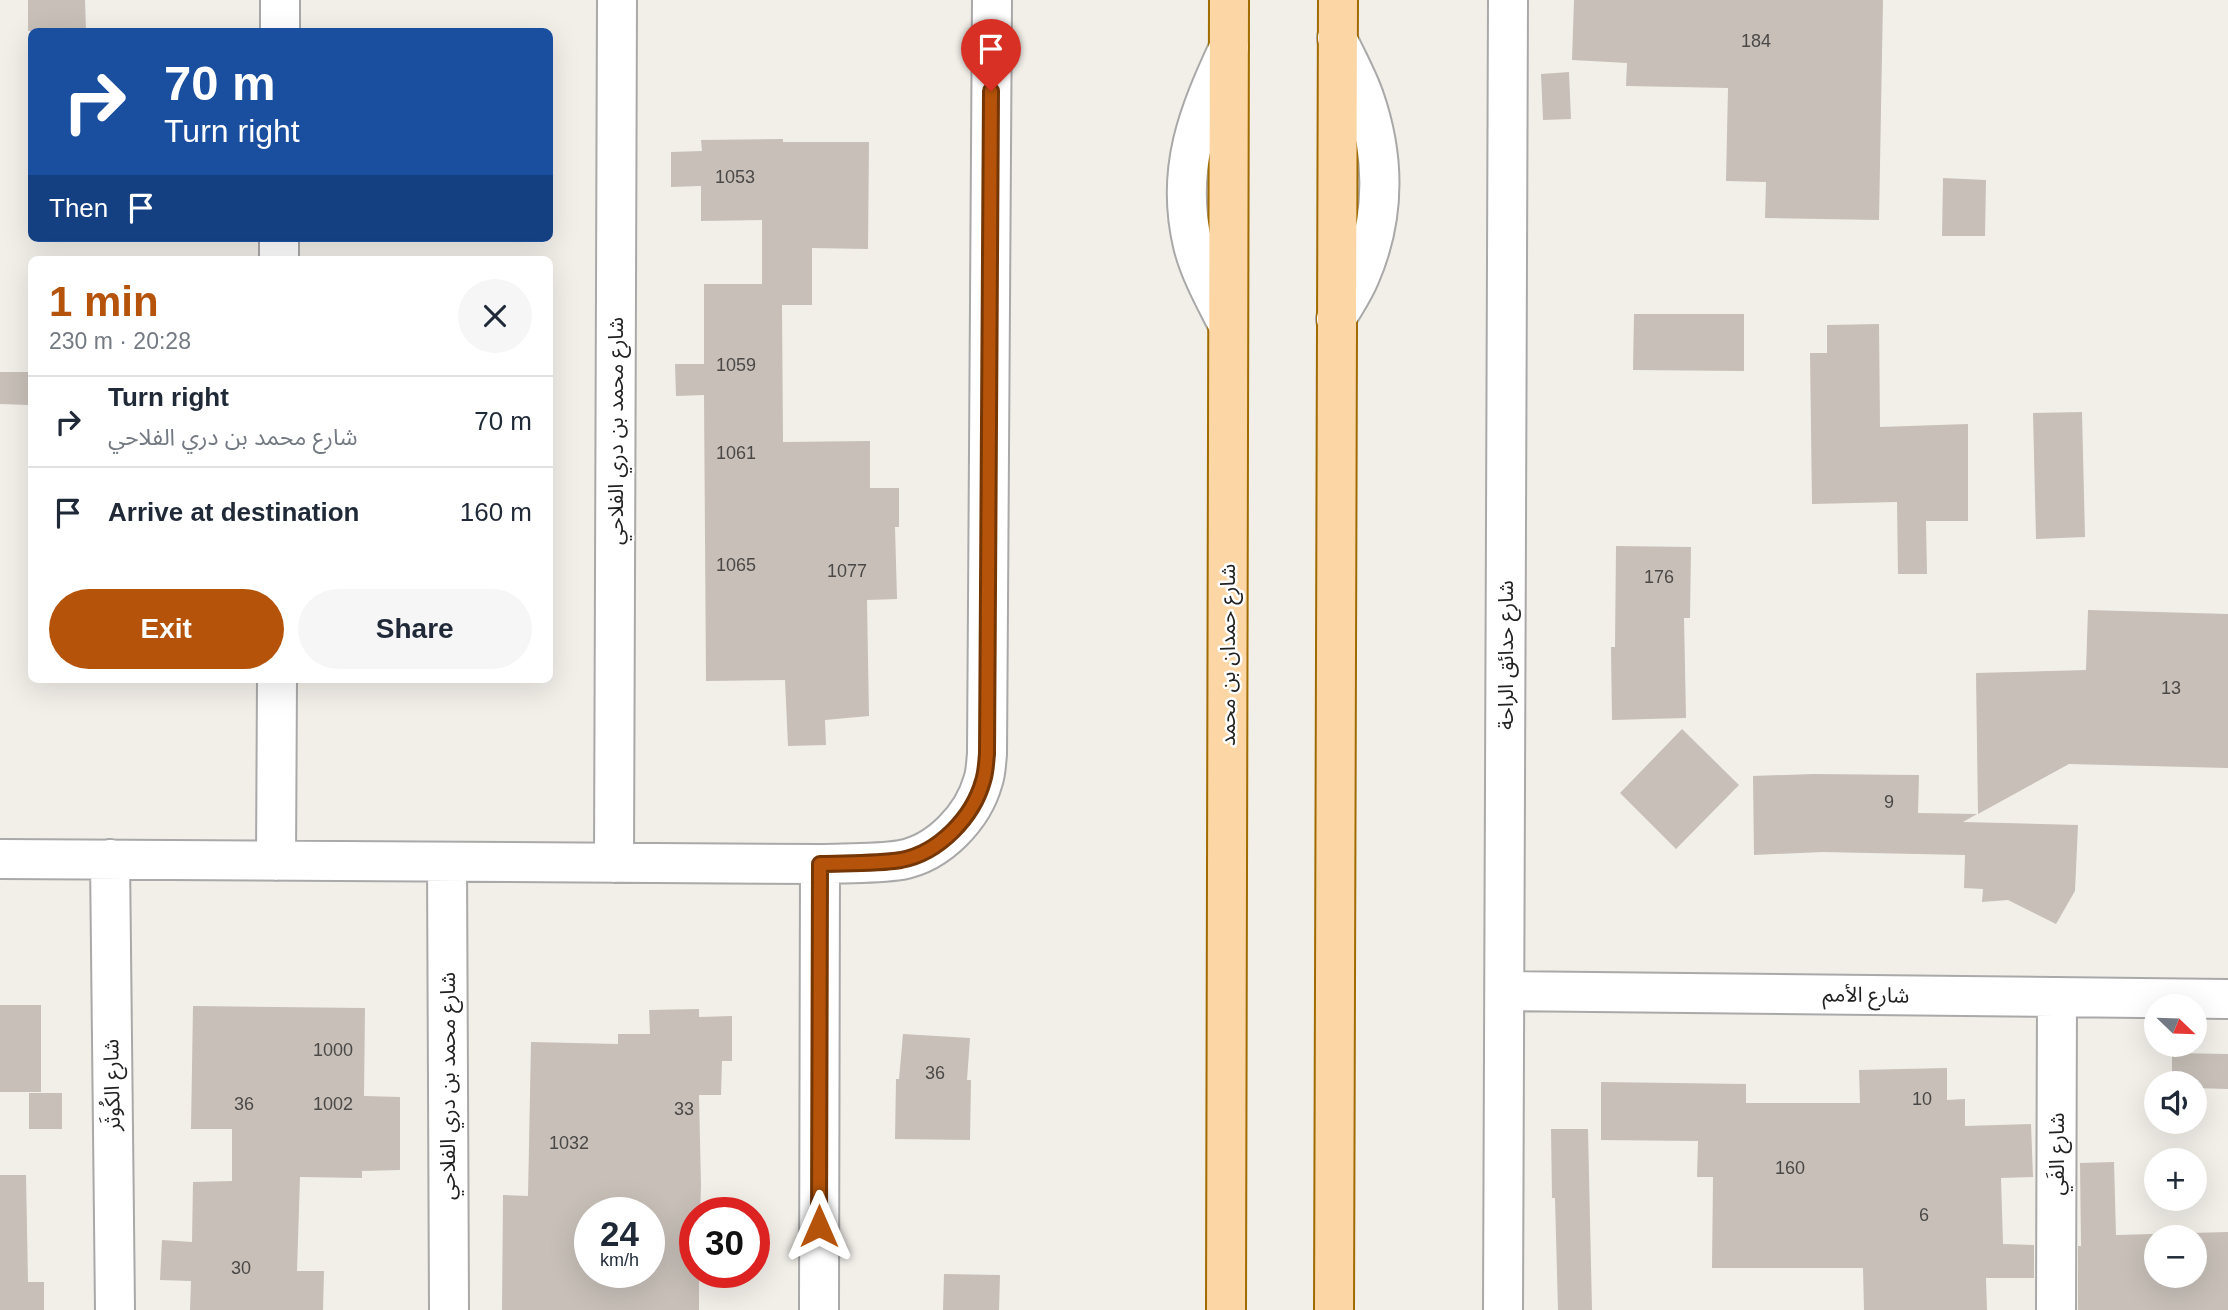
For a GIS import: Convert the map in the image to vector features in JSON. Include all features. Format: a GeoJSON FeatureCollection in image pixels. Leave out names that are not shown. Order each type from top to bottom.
{"type":"FeatureCollection","features":[{"type":"Feature","properties":{"kind":"main road","name":"شارع حمدان بن محمد"},"geometry":{"type":"LineString","coordinates":[[1226,1310],[1229,0]]}},
{"type":"Feature","properties":{"kind":"main road"},"geometry":{"type":"LineString","coordinates":[[1334,1310],[1338,0]]}},
{"type":"Feature","properties":{"kind":"street"},"geometry":{"type":"LineString","coordinates":[[280,0],[280,28]]}},
{"type":"Feature","properties":{"kind":"street","name":"شارع محمد بن دري الفلاحي"},"geometry":{"type":"LineString","coordinates":[[614,863],[617,0]]}},
{"type":"Feature","properties":{"kind":"street"},"geometry":{"type":"LineString","coordinates":[[0,859],[820,864],[902,860],[919,854],[950,834],[974,805],[984,780],[987,754],[992,0]]}},
{"type":"Feature","properties":{"kind":"street","name":"شارع حدائق الراحة"},"geometry":{"type":"LineString","coordinates":[[1503,1310],[1508,0]]}},
{"type":"Feature","properties":{"kind":"street"},"geometry":{"type":"LineString","coordinates":[[276,683],[276,861]]}},
{"type":"Feature","properties":{"kind":"street","name":"شارع الكُوثَر"},"geometry":{"type":"LineString","coordinates":[[110,859],[115,1310]]}},
{"type":"Feature","properties":{"kind":"street","name":"شارع محمد بن دري الفلاحي"},"geometry":{"type":"LineString","coordinates":[[447,862],[449,1310]]}},
{"type":"Feature","properties":{"kind":"street"},"geometry":{"type":"LineString","coordinates":[[819,1310],[820,864]]}},
{"type":"Feature","properties":{"kind":"street","name":"شارع الأمم"},"geometry":{"type":"LineString","coordinates":[[1505,991],[2228,999]]}},
{"type":"Feature","properties":{"kind":"street","name":"شارع الفَي"},"geometry":{"type":"LineString","coordinates":[[2056,1310],[2057,997]]}},
{"type":"Feature","properties":{"kind":"building"},"geometry":{"type":"Polygon","coordinates":[[[28,0],[85,0],[86,28],[28,28],[28,0]]]}},
{"type":"Feature","properties":{"kind":"building"},"geometry":{"type":"Polygon","coordinates":[[[1574,0],[1883,0],[1879,220],[1765,218],[1766,182],[1726,181],[1728,88],[1626,86],[1627,63],[1572,60],[1574,0]]]}},
{"type":"Feature","properties":{"kind":"building"},"geometry":{"type":"Polygon","coordinates":[[[1569,72],[1571,119],[1543,120],[1541,74],[1569,72]]]}},
{"type":"Feature","properties":{"kind":"building"},"geometry":{"type":"Polygon","coordinates":[[[783,139],[783,142],[869,142],[868,249],[812,248],[812,305],[782,305],[783,442],[870,441],[870,488],[899,488],[899,527],[895,527],[897,599],[867,600],[869,716],[825,720],[826,745],[788,746],[785,680],[706,681],[704,395],[676,396],[675,364],[704,364],[704,284],[762,284],[762,220],[701,221],[701,186],[671,187],[671,152],[702,151],[701,140],[783,139]]]}},
{"type":"Feature","properties":{"kind":"building"},"geometry":{"type":"Polygon","coordinates":[[[1943,178],[1986,180],[1985,236],[1942,236],[1943,178]]]}},
{"type":"Feature","properties":{"kind":"building"},"geometry":{"type":"Polygon","coordinates":[[[1634,314],[1744,314],[1744,371],[1633,370],[1634,314]]]}},
{"type":"Feature","properties":{"kind":"building"},"geometry":{"type":"Polygon","coordinates":[[[1879,324],[1880,427],[1968,424],[1968,521],[1926,521],[1927,574],[1898,574],[1897,502],[1812,504],[1810,353],[1827,353],[1827,325],[1879,324]]]}},
{"type":"Feature","properties":{"kind":"building"},"geometry":{"type":"Polygon","coordinates":[[[0,372],[28,372],[28,405],[0,404],[0,372]]]}},
{"type":"Feature","properties":{"kind":"building"},"geometry":{"type":"Polygon","coordinates":[[[2082,412],[2085,537],[2036,539],[2033,413],[2082,412]]]}},
{"type":"Feature","properties":{"kind":"building"},"geometry":{"type":"Polygon","coordinates":[[[1616,546],[1691,547],[1690,618],[1684,618],[1686,718],[1612,720],[1611,647],[1615,647],[1616,546]]]}},
{"type":"Feature","properties":{"kind":"building"},"geometry":{"type":"Polygon","coordinates":[[[2088,610],[2228,614],[2228,768],[2069,764],[1978,814],[1976,673],[2086,670],[2088,610]]]}},
{"type":"Feature","properties":{"kind":"building"},"geometry":{"type":"Polygon","coordinates":[[[1682,729],[1739,785],[1676,849],[1620,793],[1682,729]]]}},
{"type":"Feature","properties":{"kind":"building"},"geometry":{"type":"Polygon","coordinates":[[[1919,775],[1918,813],[1977,814],[1963,822],[2078,825],[2075,891],[2056,924],[2008,900],[1982,902],[1983,889],[1964,888],[1965,855],[1822,852],[1754,855],[1753,776],[1919,775]]]}},
{"type":"Feature","properties":{"kind":"building"},"geometry":{"type":"Polygon","coordinates":[[[0,1005],[41,1005],[41,1092],[0,1092],[0,1005]]]}},
{"type":"Feature","properties":{"kind":"building"},"geometry":{"type":"Polygon","coordinates":[[[193,1006],[365,1008],[364,1096],[400,1097],[400,1170],[362,1171],[362,1178],[300,1177],[297,1271],[324,1271],[323,1310],[190,1310],[191,1281],[160,1280],[162,1240],[192,1242],[193,1182],[232,1181],[232,1129],[191,1129],[193,1006]]]}},
{"type":"Feature","properties":{"kind":"building"},"geometry":{"type":"Polygon","coordinates":[[[699,1009],[699,1017],[732,1016],[732,1061],[722,1061],[721,1095],[699,1095],[701,1197],[679,1197],[679,1288],[699,1288],[699,1310],[502,1310],[503,1195],[528,1196],[531,1042],[618,1044],[618,1034],[650,1034],[649,1010],[699,1009]]]}},
{"type":"Feature","properties":{"kind":"building"},"geometry":{"type":"Polygon","coordinates":[[[903,1034],[970,1038],[967,1080],[971,1080],[970,1140],[895,1139],[896,1079],[899,1079],[903,1034]]]}},
{"type":"Feature","properties":{"kind":"building"},"geometry":{"type":"Polygon","coordinates":[[[2228,1054],[2228,1089],[2207,1088],[2207,1071],[2172,1071],[2172,1057],[2228,1054]]]}},
{"type":"Feature","properties":{"kind":"building"},"geometry":{"type":"Polygon","coordinates":[[[1947,1068],[1947,1100],[1965,1099],[1965,1126],[2031,1124],[2033,1177],[2001,1178],[2003,1244],[2034,1245],[2034,1278],[1986,1278],[1987,1310],[1864,1310],[1863,1268],[1712,1268],[1713,1177],[1697,1177],[1698,1141],[1601,1140],[1601,1082],[1746,1084],[1746,1103],[1860,1103],[1859,1070],[1947,1068]]]}},
{"type":"Feature","properties":{"kind":"building"},"geometry":{"type":"Polygon","coordinates":[[[29,1093],[62,1093],[62,1129],[29,1129],[29,1093]]]}},
{"type":"Feature","properties":{"kind":"building"},"geometry":{"type":"Polygon","coordinates":[[[1551,1129],[1588,1129],[1592,1310],[1558,1310],[1551,1129]]]}},
{"type":"Feature","properties":{"kind":"building"},"geometry":{"type":"Polygon","coordinates":[[[2114,1162],[2116,1235],[2144,1234],[2144,1288],[2207,1288],[2207,1233],[2228,1232],[2228,1310],[2078,1310],[2078,1246],[2081,1246],[2080,1163],[2114,1162]]]}},
{"type":"Feature","properties":{"kind":"building"},"geometry":{"type":"Polygon","coordinates":[[[0,1175],[26,1175],[28,1282],[44,1282],[44,1310],[0,1310],[0,1175]]]}},
{"type":"Feature","properties":{"kind":"building"},"geometry":{"type":"Polygon","coordinates":[[[944,1274],[1000,1275],[999,1310],[943,1310],[944,1274]]]}},
{"type":"Feature","properties":{"kind":"route"},"geometry":{"type":"LineString","coordinates":[[819,1226],[820,864],[902,860],[919,854],[936,845],[963,820],[974,805],[984,780],[987,754],[991,91]]}}]}
